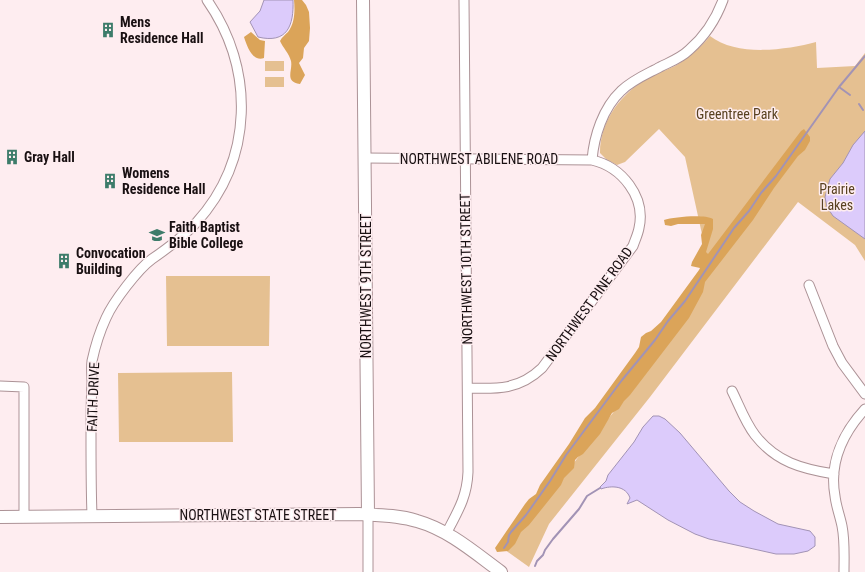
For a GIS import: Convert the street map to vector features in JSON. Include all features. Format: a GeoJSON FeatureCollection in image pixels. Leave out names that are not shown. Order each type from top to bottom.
{"type":"FeatureCollection","features":[{"type":"Feature","properties":{"kind":"main road","name":"NORTHWEST 9TH STREET"},"geometry":{"type":"LineString","coordinates":[[364,0],[368,514]]}},
{"type":"Feature","properties":{"kind":"main road","name":"NORTHWEST STATE STREET"},"geometry":{"type":"LineString","coordinates":[[0,517],[92,515],[368,514],[392,516],[416,520],[432,526],[502,572]]}},
{"type":"Feature","properties":{"kind":"street","name":"FAITH DRIVE"},"geometry":{"type":"LineString","coordinates":[[92,515],[92,362],[106,317],[138,272],[152,259],[184,235],[207,209],[225,180],[237,147],[242,111],[242,93],[239,75],[230,42],[223,26],[207,0]]}},
{"type":"Feature","properties":{"kind":"street","name":"NORTHWEST 10TH STREET"},"geometry":{"type":"LineString","coordinates":[[446,534],[463,500],[468,472],[464,0]]}},
{"type":"Feature","properties":{"kind":"street"},"geometry":{"type":"LineString","coordinates":[[592,160],[593,150],[599,129],[606,112],[615,97],[627,85],[677,59],[688,51],[715,18],[723,0]]}},
{"type":"Feature","properties":{"kind":"street","name":"NORTHWEST ABILENE ROAD"},"geometry":{"type":"LineString","coordinates":[[365,158],[592,160]]}},
{"type":"Feature","properties":{"kind":"street","name":"NORTHWEST PINE ROAD"},"geometry":{"type":"LineString","coordinates":[[468,388],[499,388],[510,386],[523,382],[536,374],[547,362],[633,246],[639,227],[640,209],[632,189],[627,181],[616,170],[592,160]]}},
{"type":"Feature","properties":{"kind":"street"},"geometry":{"type":"LineString","coordinates":[[810,285],[833,346],[842,363],[865,394]]}},
{"type":"Feature","properties":{"kind":"street"},"geometry":{"type":"LineString","coordinates":[[0,386],[24,386],[24,517]]}},
{"type":"Feature","properties":{"kind":"street"},"geometry":{"type":"LineString","coordinates":[[732,391],[755,434],[772,451],[784,460],[803,468],[834,474]]}},
{"type":"Feature","properties":{"kind":"street"},"geometry":{"type":"LineString","coordinates":[[844,572],[844,542],[835,495],[834,474],[836,459],[841,444],[851,425],[865,409]]}},
{"type":"Feature","properties":{"kind":"street","name":"NORTHWEST 9TH STREET"},"geometry":{"type":"LineString","coordinates":[[368,514],[368,572]]}},
{"type":"Feature","properties":{"kind":"green space"},"geometry":{"type":"Polygon","coordinates":[[[710,36],[721,43],[734,47],[762,50],[791,47],[816,42],[817,68],[855,66],[865,53],[865,261],[855,245],[798,202],[650,397],[549,524],[529,567],[501,547],[554,490],[590,441],[626,397],[709,266],[685,157],[659,129],[625,162],[617,165],[606,159],[600,153],[601,141],[608,118],[622,99],[640,83],[685,60],[710,36]]]}},
{"type":"Feature","properties":{"kind":"green space"},"geometry":{"type":"Polygon","coordinates":[[[265,61],[284,61],[284,71],[265,71],[265,61]]]}},
{"type":"Feature","properties":{"kind":"green space"},"geometry":{"type":"Polygon","coordinates":[[[265,77],[284,77],[284,87],[265,87],[265,77]]]}},
{"type":"Feature","properties":{"kind":"green space"},"geometry":{"type":"Polygon","coordinates":[[[166,276],[270,276],[269,346],[167,346],[166,276]]]}},
{"type":"Feature","properties":{"kind":"green space"},"geometry":{"type":"Polygon","coordinates":[[[232,372],[233,442],[119,442],[118,373],[232,372]]]}},
{"type":"Feature","properties":{"kind":"shaded area"},"geometry":{"type":"Polygon","coordinates":[[[264,0],[293,0],[290,25],[287,31],[276,38],[258,37],[250,22],[260,11],[264,0]]]}},
{"type":"Feature","properties":{"kind":"shaded area"},"geometry":{"type":"Polygon","coordinates":[[[294,0],[302,0],[309,12],[309,41],[304,48],[303,58],[299,63],[305,75],[300,84],[292,81],[290,75],[291,61],[280,41],[292,25],[294,0]]]}},
{"type":"Feature","properties":{"kind":"shaded area"},"geometry":{"type":"Polygon","coordinates":[[[251,32],[260,40],[265,41],[264,58],[256,58],[248,49],[244,37],[251,32]]]}},
{"type":"Feature","properties":{"kind":"shaded area"},"geometry":{"type":"Polygon","coordinates":[[[804,129],[810,137],[810,141],[805,150],[798,156],[774,188],[753,220],[705,282],[703,292],[689,318],[619,409],[612,413],[600,434],[583,454],[575,460],[574,468],[564,478],[561,485],[529,525],[521,532],[515,544],[508,551],[497,552],[495,548],[525,504],[536,494],[540,485],[569,444],[585,418],[595,408],[635,353],[639,347],[641,337],[661,322],[699,270],[700,268],[691,266],[702,244],[701,235],[705,224],[678,224],[671,226],[665,225],[664,220],[696,216],[709,217],[713,219],[713,229],[706,252],[708,254],[804,129]]]}},
{"type":"Feature","properties":{"kind":"shaded area"},"geometry":{"type":"Polygon","coordinates":[[[865,131],[865,239],[833,216],[827,207],[825,197],[830,179],[843,163],[853,145],[865,131]]]}},
{"type":"Feature","properties":{"kind":"shaded area"},"geometry":{"type":"Polygon","coordinates":[[[653,416],[659,416],[665,419],[680,433],[740,502],[778,524],[810,531],[815,537],[815,546],[808,551],[794,554],[776,554],[709,539],[695,534],[668,520],[637,500],[627,504],[630,498],[622,489],[610,487],[601,489],[600,487],[606,481],[608,475],[634,442],[643,427],[653,416]]]}},
{"type":"Feature","properties":{"kind":"waterway"},"geometry":{"type":"LineString","coordinates":[[504,548],[508,542],[509,535],[526,515],[566,455],[622,380],[685,301],[734,228],[776,176],[839,87],[865,56]]}},
{"type":"Feature","properties":{"kind":"waterway"},"geometry":{"type":"LineString","coordinates":[[839,87],[850,95]]}},
{"type":"Feature","properties":{"kind":"waterway"},"geometry":{"type":"LineString","coordinates":[[859,104],[863,110]]}},
{"type":"Feature","properties":{"kind":"waterway"},"geometry":{"type":"LineString","coordinates":[[535,566],[553,539],[579,509],[587,496],[600,488]]}},
{"type":"Feature","properties":{"kind":"place","name":"Mens Residence Hall"},"geometry":{"type":"Point","coordinates":[108,30]}},
{"type":"Feature","properties":{"kind":"place","name":"Gray Hall"},"geometry":{"type":"Point","coordinates":[12,157]}},
{"type":"Feature","properties":{"kind":"place","name":"Womens Residence Hall"},"geometry":{"type":"Point","coordinates":[110,181]}},
{"type":"Feature","properties":{"kind":"place","name":"Faith Baptist Bible College"},"geometry":{"type":"Point","coordinates":[157,235]}},
{"type":"Feature","properties":{"kind":"place","name":"Convocation Building"},"geometry":{"type":"Point","coordinates":[64,261]}},
{"type":"Feature","properties":{"kind":"park label","name":"Greentree Park"},"geometry":{"type":"Point","coordinates":[737,114]}},
{"type":"Feature","properties":{"kind":"park label","name":"Prairie Lakes"},"geometry":{"type":"Point","coordinates":[837,198]}}]}
